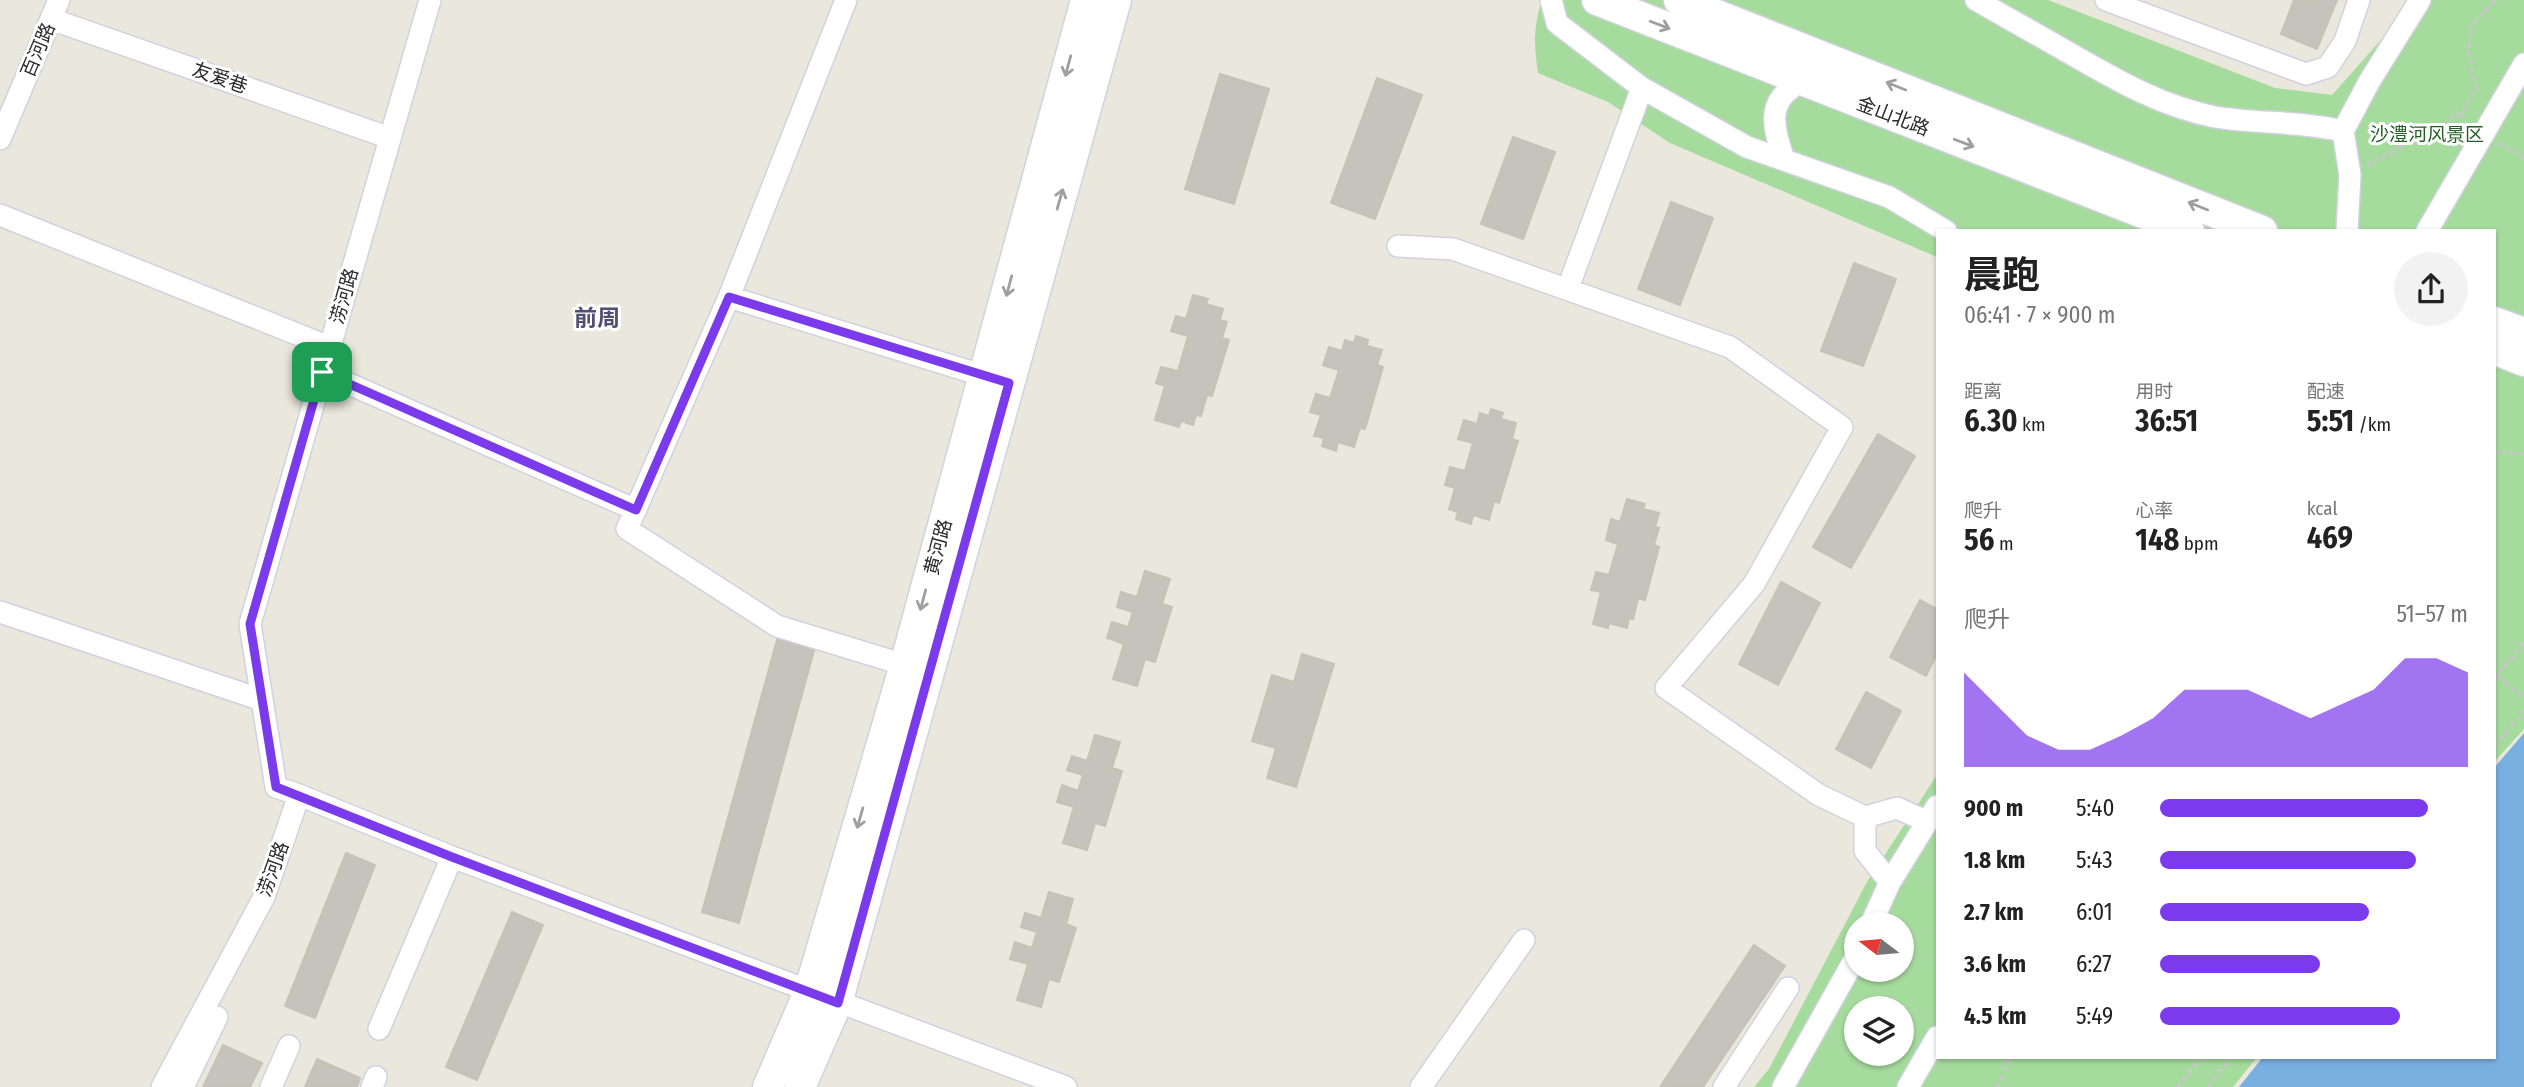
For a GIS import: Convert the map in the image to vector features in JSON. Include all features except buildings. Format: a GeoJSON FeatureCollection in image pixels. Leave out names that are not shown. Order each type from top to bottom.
{"type":"FeatureCollection","features":[{"type":"Feature","properties":{"kind":"main road","name":"黄河路"},"geometry":{"type":"LineString","coordinates":[[800,1087],[838,1003],[997,380],[1086,0]]}},
{"type":"Feature","properties":{"kind":"main road","name":"黄河路"},"geometry":{"type":"LineString","coordinates":[[768,1087],[809,992],[905,665],[1116,0]]}},
{"type":"Feature","properties":{"kind":"main road","name":"金山北路"},"geometry":{"type":"LineString","coordinates":[[1597,0],[2184,229]]}},
{"type":"Feature","properties":{"kind":"main road","name":"金山北路"},"geometry":{"type":"LineString","coordinates":[[1679,0],[2257,229]]}},
{"type":"Feature","properties":{"kind":"main road"},"geometry":{"type":"LineString","coordinates":[[2496,323],[2524,333]]}},
{"type":"Feature","properties":{"kind":"main road"},"geometry":{"type":"LineString","coordinates":[[2496,350],[2524,361]]}},
{"type":"Feature","properties":{"kind":"street","name":"涝河路"},"geometry":{"type":"LineString","coordinates":[[162,1087],[264,897],[299,795],[276,787],[250,624],[430,0]]}},
{"type":"Feature","properties":{"kind":"street"},"geometry":{"type":"LineString","coordinates":[[846,0],[729,297],[627,529],[777,625],[905,665]]}},
{"type":"Feature","properties":{"kind":"street"},"geometry":{"type":"LineString","coordinates":[[1551,0],[1557,23],[1642,88],[1747,147],[1889,197],[1943,229]]}},
{"type":"Feature","properties":{"kind":"street"},"geometry":{"type":"LineString","coordinates":[[1976,0],[2132,90],[2179,108],[2214,117],[2318,125],[2343,131]]}},
{"type":"Feature","properties":{"kind":"street"},"geometry":{"type":"LineString","coordinates":[[2106,0],[2306,74],[2328,67],[2345,41],[2359,0]]}},
{"type":"Feature","properties":{"kind":"street"},"geometry":{"type":"LineString","coordinates":[[2347,229],[2350,175],[2343,131],[2369,82],[2420,0]]}},
{"type":"Feature","properties":{"kind":"street","name":"友爱巷"},"geometry":{"type":"LineString","coordinates":[[55,9],[390,138]]}},
{"type":"Feature","properties":{"kind":"street","name":"百河路"},"geometry":{"type":"LineString","coordinates":[[0,139],[55,9]]}},
{"type":"Feature","properties":{"kind":"street"},"geometry":{"type":"LineString","coordinates":[[2428,229],[2524,64]]}},
{"type":"Feature","properties":{"kind":"street"},"geometry":{"type":"LineString","coordinates":[[1784,160],[1776,133],[1774,113],[1787,89],[1804,81]]}},
{"type":"Feature","properties":{"kind":"street"},"geometry":{"type":"LineString","coordinates":[[1567,288],[1642,88]]}},
{"type":"Feature","properties":{"kind":"street"},"geometry":{"type":"LineString","coordinates":[[0,215],[329,347]]}},
{"type":"Feature","properties":{"kind":"street"},"geometry":{"type":"LineString","coordinates":[[1398,246],[1452,249],[1730,347],[1842,427],[1754,584],[1666,688],[1819,795],[1865,817],[1897,808],[1932,814],[1890,882],[1876,912]]}},
{"type":"Feature","properties":{"kind":"street"},"geometry":{"type":"LineString","coordinates":[[729,297],[997,380]]}},
{"type":"Feature","properties":{"kind":"street"},"geometry":{"type":"LineString","coordinates":[[322,372],[636,510]]}},
{"type":"Feature","properties":{"kind":"street"},"geometry":{"type":"LineString","coordinates":[[0,612],[262,700]]}},
{"type":"Feature","properties":{"kind":"street"},"geometry":{"type":"LineString","coordinates":[[299,795],[452,857],[1066,1087]]}},
{"type":"Feature","properties":{"kind":"street"},"geometry":{"type":"LineString","coordinates":[[1865,817],[1865,851],[1890,882]]}},
{"type":"Feature","properties":{"kind":"street"},"geometry":{"type":"LineString","coordinates":[[379,1029],[452,857]]}},
{"type":"Feature","properties":{"kind":"street"},"geometry":{"type":"LineString","coordinates":[[1421,1087],[1524,940]]}},
{"type":"Feature","properties":{"kind":"street"},"geometry":{"type":"LineString","coordinates":[[1783,1087],[1844,978]]}},
{"type":"Feature","properties":{"kind":"street"},"geometry":{"type":"LineString","coordinates":[[1724,1087],[1788,988]]}},
{"type":"Feature","properties":{"kind":"street"},"geometry":{"type":"LineString","coordinates":[[183,1087],[217,1017]]}},
{"type":"Feature","properties":{"kind":"street"},"geometry":{"type":"LineString","coordinates":[[1908,1087],[1936,1039]]}},
{"type":"Feature","properties":{"kind":"street"},"geometry":{"type":"LineString","coordinates":[[271,1087],[289,1046]]}},
{"type":"Feature","properties":{"kind":"path"},"geometry":{"type":"LineString","coordinates":[[2350,175],[2462,113],[2476,89],[2469,53],[2471,26],[2496,0]]}},
{"type":"Feature","properties":{"kind":"path"},"geometry":{"type":"LineString","coordinates":[[2483,133],[2524,158]]}},
{"type":"Feature","properties":{"kind":"path"},"geometry":{"type":"LineString","coordinates":[[2496,451],[2524,454]]}},
{"type":"Feature","properties":{"kind":"path"},"geometry":{"type":"LineString","coordinates":[[2496,677],[2524,642]]}},
{"type":"Feature","properties":{"kind":"path"},"geometry":{"type":"LineString","coordinates":[[2496,679],[2524,698]]}},
{"type":"Feature","properties":{"kind":"path"},"geometry":{"type":"LineString","coordinates":[[2496,744],[2524,711]]}},
{"type":"Feature","properties":{"kind":"path"},"geometry":{"type":"LineString","coordinates":[[1997,1087],[2010,1059]]}},
{"type":"Feature","properties":{"kind":"path"},"geometry":{"type":"LineString","coordinates":[[2177,1087],[2200,1059]]}},
{"type":"Feature","properties":{"kind":"path"},"geometry":{"type":"LineString","coordinates":[[2208,1087],[2229,1059]]}},
{"type":"Feature","properties":{"kind":"green space","name":"沙澧河风景区"},"geometry":{"type":"Polygon","coordinates":[[[1542,0],[2048,0],[2275,88],[2332,95],[2388,32],[2406,0],[2524,0],[2524,729],[2496,760],[2496,229],[1936,229],[1936,257],[1670,143],[1608,102],[1538,73],[1535,36],[1542,0]]]}},
{"type":"Feature","properties":{"kind":"green space"},"geometry":{"type":"Polygon","coordinates":[[[1936,777],[1936,1059],[2255,1059],[2233,1087],[1754,1087],[1769,1069],[1844,926],[1844,982],[1914,982],[1914,912],[1851,912],[1867,882],[1936,777]]]}},
{"type":"Feature","properties":{"kind":"water"},"geometry":{"type":"Polygon","coordinates":[[[2524,733],[2524,1087],[2239,1087],[2261,1059],[2496,1059],[2496,766],[2524,733]]]}},
{"type":"Feature","properties":{"kind":"district","name":"前周"},"geometry":{"type":"Point","coordinates":[597,318]}},
{"type":"Feature","properties":{"kind":"route"},"geometry":{"type":"LineString","coordinates":[[729,297],[1009,383],[838,1003],[452,857],[276,787],[250,624],[322,372],[636,510],[729,297]]}}]}
